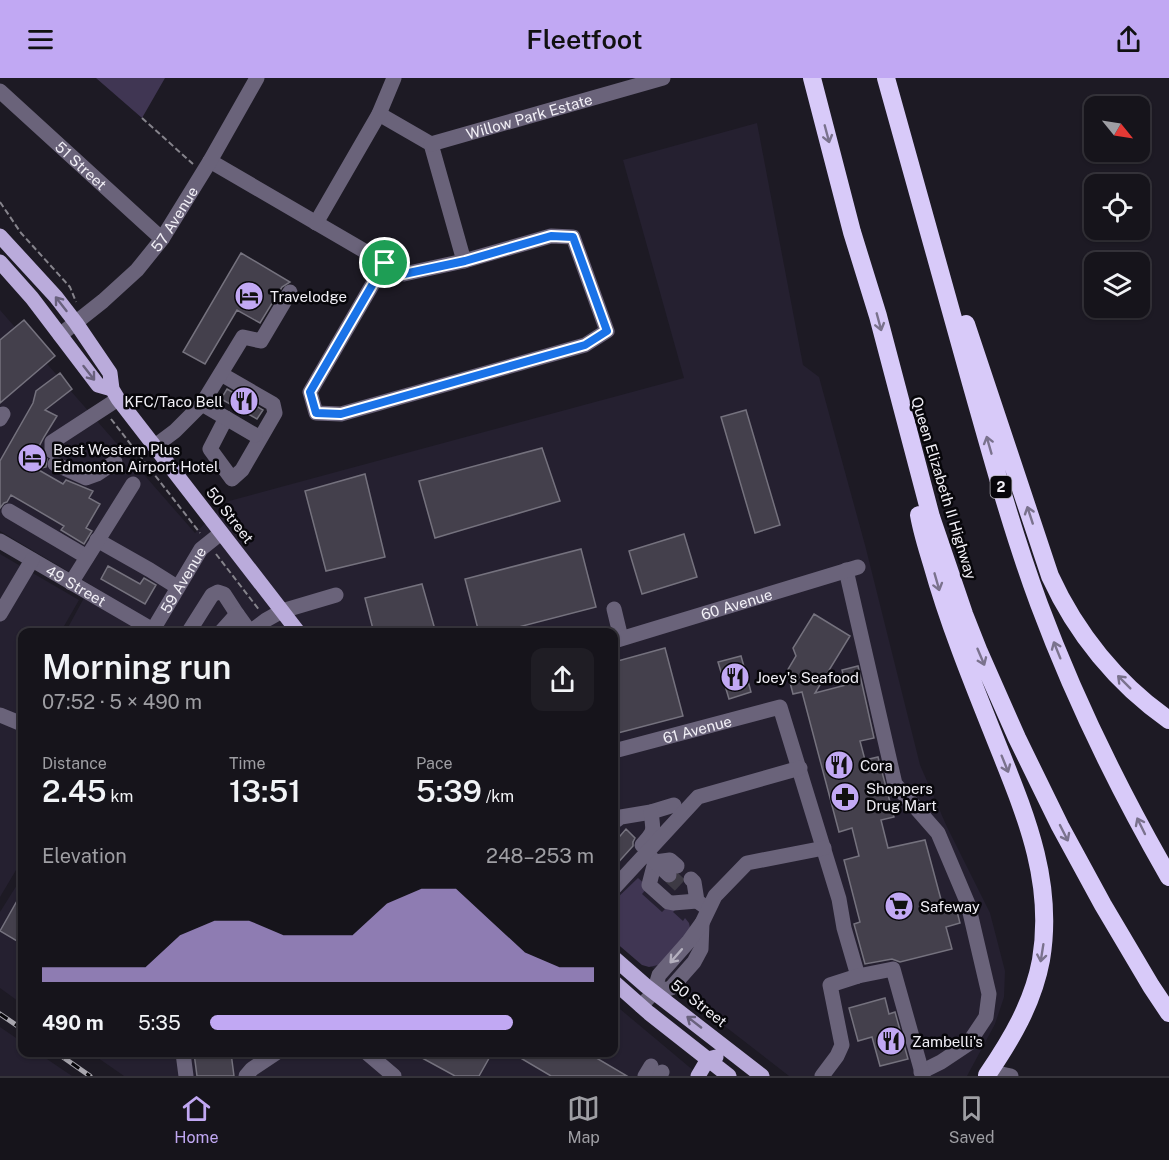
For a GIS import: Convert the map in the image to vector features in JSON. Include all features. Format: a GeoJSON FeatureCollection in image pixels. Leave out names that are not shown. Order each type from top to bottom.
{"type":"FeatureCollection","features":[{"type":"Feature","properties":{"kind":"highway","name":"Queen Elizabeth II Highway"},"geometry":{"type":"LineString","coordinates":[[812,78],[931,518],[964,614],[1017,738],[1080,864],[1169,1013]]}},
{"type":"Feature","properties":{"kind":"highway","name":"2"},"geometry":{"type":"LineString","coordinates":[[886,78],[1003,493],[1039,603],[1068,676],[1096,736],[1145,836],[1169,877]]}},
{"type":"Feature","properties":{"kind":"highway"},"geometry":{"type":"LineString","coordinates":[[892,102],[1050,576],[1070,615],[1099,655],[1130,688],[1169,720]]}},
{"type":"Feature","properties":{"kind":"highway"},"geometry":{"type":"LineString","coordinates":[[894,381],[921,524],[939,590],[963,661],[1019,799],[1038,859],[1044,891],[1044,941],[1036,981],[1014,1034],[986,1075]]}},
{"type":"Feature","properties":{"kind":"main road","name":"50 Street"},"geometry":{"type":"LineString","coordinates":[[0,236],[56,297],[81,319],[110,373],[115,394],[295,628]]}},
{"type":"Feature","properties":{"kind":"main road","name":"50 Street"},"geometry":{"type":"LineString","coordinates":[[0,262],[32,298],[98,385],[115,394]]}},
{"type":"Feature","properties":{"kind":"main road","name":"50 Street"},"geometry":{"type":"LineString","coordinates":[[618,961],[762,1076]]}},
{"type":"Feature","properties":{"kind":"main road"},"geometry":{"type":"LineString","coordinates":[[618,986],[640,1006],[729,1076]]}},
{"type":"Feature","properties":{"kind":"main road"},"geometry":{"type":"LineString","coordinates":[[694,1048],[694,1062],[698,1076]]}},
{"type":"Feature","properties":{"kind":"main road"},"geometry":{"type":"LineString","coordinates":[[698,1076],[708,1059],[734,1053]]}},
{"type":"Feature","properties":{"kind":"street","name":"57 Avenue"},"geometry":{"type":"LineString","coordinates":[[60,335],[137,270],[162,239],[257,78]]}},
{"type":"Feature","properties":{"kind":"street"},"geometry":{"type":"LineString","coordinates":[[316,223],[379,114],[394,78]]}},
{"type":"Feature","properties":{"kind":"street","name":"Willow Park Estate"},"geometry":{"type":"LineString","coordinates":[[431,144],[663,78]]}},
{"type":"Feature","properties":{"kind":"street","name":"51 Street"},"geometry":{"type":"LineString","coordinates":[[0,91],[162,239]]}},
{"type":"Feature","properties":{"kind":"street"},"geometry":{"type":"LineString","coordinates":[[379,114],[431,144],[465,261]]}},
{"type":"Feature","properties":{"kind":"street"},"geometry":{"type":"LineString","coordinates":[[206,167],[316,223],[404,274],[465,261],[551,236],[573,237],[607,331],[585,345],[341,414],[316,413],[310,392],[385,263]]}},
{"type":"Feature","properties":{"kind":"street"},"geometry":{"type":"LineString","coordinates":[[155,446],[175,431],[202,404],[243,337],[261,342],[290,292]]}},
{"type":"Feature","properties":{"kind":"street"},"geometry":{"type":"LineString","coordinates":[[220,374],[273,404],[275,413],[242,470],[232,479],[210,449],[226,418]]}},
{"type":"Feature","properties":{"kind":"street"},"geometry":{"type":"LineString","coordinates":[[115,394],[103,409],[52,442],[54,458],[86,478],[97,474],[115,462]]}},
{"type":"Feature","properties":{"kind":"street"},"geometry":{"type":"LineString","coordinates":[[202,404],[255,435]]}},
{"type":"Feature","properties":{"kind":"street"},"geometry":{"type":"LineString","coordinates":[[71,583],[133,484]]}},
{"type":"Feature","properties":{"kind":"street"},"geometry":{"type":"LineString","coordinates":[[9,511],[87,557]]}},
{"type":"Feature","properties":{"kind":"street","name":"59 Avenue"},"geometry":{"type":"LineString","coordinates":[[156,628],[177,587],[201,549],[221,532]]}},
{"type":"Feature","properties":{"kind":"street"},"geometry":{"type":"LineString","coordinates":[[97,540],[177,587]]}},
{"type":"Feature","properties":{"kind":"street","name":"49 Street"},"geometry":{"type":"LineString","coordinates":[[0,541],[147,628]]}},
{"type":"Feature","properties":{"kind":"street"},"geometry":{"type":"LineString","coordinates":[[0,614],[32,560]]}},
{"type":"Feature","properties":{"kind":"street","name":"60 Avenue"},"geometry":{"type":"LineString","coordinates":[[618,640],[852,569],[895,784],[938,833],[968,904],[988,994],[986,1017],[969,1044],[922,1074]]}},
{"type":"Feature","properties":{"kind":"street"},"geometry":{"type":"LineString","coordinates":[[191,628],[212,594],[218,592],[224,594],[247,628]]}},
{"type":"Feature","properties":{"kind":"street"},"geometry":{"type":"LineString","coordinates":[[256,628],[282,611],[336,595]]}},
{"type":"Feature","properties":{"kind":"street"},"geometry":{"type":"LineString","coordinates":[[614,609],[616,628]]}},
{"type":"Feature","properties":{"kind":"street"},"geometry":{"type":"LineString","coordinates":[[224,628],[237,614]]}},
{"type":"Feature","properties":{"kind":"street","name":"61 Avenue"},"geometry":{"type":"LineString","coordinates":[[618,750],[780,707],[800,768]]}},
{"type":"Feature","properties":{"kind":"street"},"geometry":{"type":"LineString","coordinates":[[0,715],[18,722]]}},
{"type":"Feature","properties":{"kind":"street"},"geometry":{"type":"LineString","coordinates":[[618,885],[651,857],[698,797],[800,768],[839,899],[844,928],[858,976]]}},
{"type":"Feature","properties":{"kind":"street"},"geometry":{"type":"LineString","coordinates":[[618,819],[674,805]]}},
{"type":"Feature","properties":{"kind":"street"},"geometry":{"type":"LineString","coordinates":[[618,872],[652,834],[651,812]]}},
{"type":"Feature","properties":{"kind":"street"},"geometry":{"type":"LineString","coordinates":[[640,1006],[654,992],[671,988],[694,963],[700,950],[703,911],[747,863],[824,848]]}},
{"type":"Feature","properties":{"kind":"street"},"geometry":{"type":"LineString","coordinates":[[651,857],[670,860],[673,871]]}},
{"type":"Feature","properties":{"kind":"street"},"geometry":{"type":"LineString","coordinates":[[651,857],[649,885],[668,902],[703,911]]}},
{"type":"Feature","properties":{"kind":"street"},"geometry":{"type":"LineString","coordinates":[[687,884],[703,911]]}},
{"type":"Feature","properties":{"kind":"street"},"geometry":{"type":"LineString","coordinates":[[822,1076],[842,1045],[830,985],[892,969],[922,1074]]}},
{"type":"Feature","properties":{"kind":"street"},"geometry":{"type":"LineString","coordinates":[[184,1057],[186,1076]]}},
{"type":"Feature","properties":{"kind":"street"},"geometry":{"type":"LineString","coordinates":[[250,1066],[268,1057]]}},
{"type":"Feature","properties":{"kind":"street"},"geometry":{"type":"LineString","coordinates":[[372,1057],[394,1076]]}},
{"type":"Feature","properties":{"kind":"street"},"geometry":{"type":"LineString","coordinates":[[986,1075],[1011,1076]]}},
{"type":"Feature","properties":{"kind":"path"},"geometry":{"type":"LineString","coordinates":[[142,118],[206,167]]}},
{"type":"Feature","properties":{"kind":"path"},"geometry":{"type":"LineString","coordinates":[[0,202],[21,233],[70,287],[81,319]]}},
{"type":"Feature","properties":{"kind":"path"},"geometry":{"type":"LineString","coordinates":[[103,409],[266,620]]}},
{"type":"Feature","properties":{"kind":"shaded area"},"geometry":{"type":"Polygon","coordinates":[[[96,78],[165,78],[142,118],[96,78]]]}},
{"type":"Feature","properties":{"kind":"shaded area"},"geometry":{"type":"Polygon","coordinates":[[[757,123],[803,365],[819,377],[865,545],[920,765],[947,827],[990,913],[1005,971],[1004,997],[995,1024],[967,1076],[789,1076],[691,1000],[618,938],[618,628],[68,628],[91,585],[0,531],[0,310],[195,533],[229,501],[684,378],[623,160],[757,123]]]}},
{"type":"Feature","properties":{"kind":"shaded area"},"geometry":{"type":"Polygon","coordinates":[[[0,554],[79,600],[63,628],[18,628],[18,867],[0,897],[0,554]]]}},
{"type":"Feature","properties":{"kind":"shaded area"},"geometry":{"type":"Polygon","coordinates":[[[638,878],[648,887],[642,894],[662,912],[669,905],[683,921],[685,918],[689,923],[690,928],[663,964],[649,967],[642,965],[618,944],[618,897],[638,878]]]}},
{"type":"Feature","properties":{"kind":"shaded area"},"geometry":{"type":"Polygon","coordinates":[[[18,883],[18,1001],[0,988],[0,912],[18,883]]]}},
{"type":"Feature","properties":{"kind":"shaded area"},"geometry":{"type":"Polygon","coordinates":[[[618,1007],[700,1076],[124,1076],[97,1057],[618,1057],[618,1007]]]}},
{"type":"Feature","properties":{"kind":"shaded area"},"geometry":{"type":"Polygon","coordinates":[[[0,1027],[18,1039],[18,1057],[44,1057],[72,1076],[0,1076],[0,1027]]]}},
{"type":"Feature","properties":{"kind":"building","name":"Travelodge"},"geometry":{"type":"Polygon","coordinates":[[[241,253],[290,282],[282,287],[260,323],[237,310],[205,364],[183,352],[241,253]]]}},
{"type":"Feature","properties":{"kind":"building"},"geometry":{"type":"Polygon","coordinates":[[[24,320],[55,356],[0,403],[0,340],[24,320]]]}},
{"type":"Feature","properties":{"kind":"building","name":"Best Western Plus Edmonton Airport Hotel"},"geometry":{"type":"Polygon","coordinates":[[[60,373],[72,389],[45,410],[57,416],[34,456],[43,453],[47,459],[46,467],[37,469],[63,484],[66,480],[93,491],[89,498],[100,504],[86,528],[92,531],[84,544],[61,530],[64,526],[11,495],[0,508],[0,461],[33,403],[36,391],[60,373]]]}},
{"type":"Feature","properties":{"kind":"building","name":"KFC/Taco Bell"},"geometry":{"type":"Polygon","coordinates":[[[227,389],[263,410],[257,419],[221,399],[227,389]]]}},
{"type":"Feature","properties":{"kind":"building"},"geometry":{"type":"Polygon","coordinates":[[[746,410],[780,525],[755,533],[721,417],[746,410]]]}},
{"type":"Feature","properties":{"kind":"building"},"geometry":{"type":"Polygon","coordinates":[[[542,448],[560,501],[435,538],[419,481],[542,448]]]}},
{"type":"Feature","properties":{"kind":"building"},"geometry":{"type":"Polygon","coordinates":[[[365,474],[385,557],[326,571],[305,491],[365,474]]]}},
{"type":"Feature","properties":{"kind":"building"},"geometry":{"type":"Polygon","coordinates":[[[684,534],[697,577],[642,594],[629,551],[684,534]]]}},
{"type":"Feature","properties":{"kind":"building"},"geometry":{"type":"Polygon","coordinates":[[[581,549],[596,607],[514,628],[478,628],[465,579],[581,549]]]}},
{"type":"Feature","properties":{"kind":"building"},"geometry":{"type":"Polygon","coordinates":[[[108,566],[140,584],[144,578],[156,585],[145,604],[101,579],[108,566]]]}},
{"type":"Feature","properties":{"kind":"building"},"geometry":{"type":"Polygon","coordinates":[[[422,584],[435,628],[373,628],[365,598],[422,584]]]}},
{"type":"Feature","properties":{"kind":"building"},"geometry":{"type":"Polygon","coordinates":[[[814,614],[850,636],[815,693],[846,685],[842,670],[858,666],[874,738],[860,741],[865,760],[878,757],[894,817],[881,820],[888,848],[925,840],[943,907],[955,904],[960,923],[946,927],[952,949],[900,962],[892,959],[865,964],[854,924],[860,922],[844,860],[859,856],[852,828],[839,832],[802,692],[793,694],[787,671],[796,656],[793,648],[814,614]]]}},
{"type":"Feature","properties":{"kind":"building"},"geometry":{"type":"Polygon","coordinates":[[[665,648],[683,716],[618,733],[618,661],[665,648]]]}},
{"type":"Feature","properties":{"kind":"building","name":"Joey's Seafood"},"geometry":{"type":"Polygon","coordinates":[[[741,656],[751,692],[729,699],[718,662],[741,656]]]}},
{"type":"Feature","properties":{"kind":"building"},"geometry":{"type":"Polygon","coordinates":[[[626,829],[635,838],[633,846],[618,863],[618,838],[626,829]]]}},
{"type":"Feature","properties":{"kind":"building"},"geometry":{"type":"Polygon","coordinates":[[[18,899],[18,942],[0,931],[18,899]]]}},
{"type":"Feature","properties":{"kind":"building"},"geometry":{"type":"Polygon","coordinates":[[[885,998],[889,1014],[895,1012],[908,1059],[880,1066],[872,1037],[858,1041],[849,1008],[885,998]]]}},
{"type":"Feature","properties":{"kind":"building"},"geometry":{"type":"Polygon","coordinates":[[[195,1057],[232,1057],[234,1076],[197,1076],[195,1057]]]}},
{"type":"Feature","properties":{"kind":"building"},"geometry":{"type":"Polygon","coordinates":[[[420,1057],[490,1057],[479,1076],[455,1076],[420,1057]]]}},
{"type":"Feature","properties":{"kind":"building"},"geometry":{"type":"Polygon","coordinates":[[[519,1057],[595,1057],[627,1076],[551,1076],[519,1057]]]}},
{"type":"Feature","properties":{"kind":"tunnel"},"geometry":{"type":"LineString","coordinates":[[669,875],[683,888]]}},
{"type":"Feature","properties":{"kind":"railway"},"geometry":{"type":"LineString","coordinates":[[0,1014],[18,1026]]}},
{"type":"Feature","properties":{"kind":"railway"},"geometry":{"type":"LineString","coordinates":[[63,1057],[90,1076]]}},
{"type":"Feature","properties":{"kind":"place","name":"Travelodge"},"geometry":{"type":"Point","coordinates":[249,296]}},
{"type":"Feature","properties":{"kind":"place","name":"KFC/Taco Bell"},"geometry":{"type":"Point","coordinates":[244,401]}},
{"type":"Feature","properties":{"kind":"place","name":"Best Western Plus Edmonton Airport Hotel"},"geometry":{"type":"Point","coordinates":[32,458]}},
{"type":"Feature","properties":{"kind":"place","name":"Joey's Seafood"},"geometry":{"type":"Point","coordinates":[735,677]}},
{"type":"Feature","properties":{"kind":"place","name":"Cora"},"geometry":{"type":"Point","coordinates":[839,765]}},
{"type":"Feature","properties":{"kind":"place","name":"Shoppers Drug Mart"},"geometry":{"type":"Point","coordinates":[845,797]}},
{"type":"Feature","properties":{"kind":"place","name":"Safeway"},"geometry":{"type":"Point","coordinates":[899,906]}},
{"type":"Feature","properties":{"kind":"place","name":"Zambelli's"},"geometry":{"type":"Point","coordinates":[891,1041]}},
{"type":"Feature","properties":{"kind":"route"},"geometry":{"type":"LineString","coordinates":[[551,236],[573,237],[607,331],[585,345],[341,414],[316,413],[310,392],[385,263],[404,274],[465,261],[551,236]]}}]}
